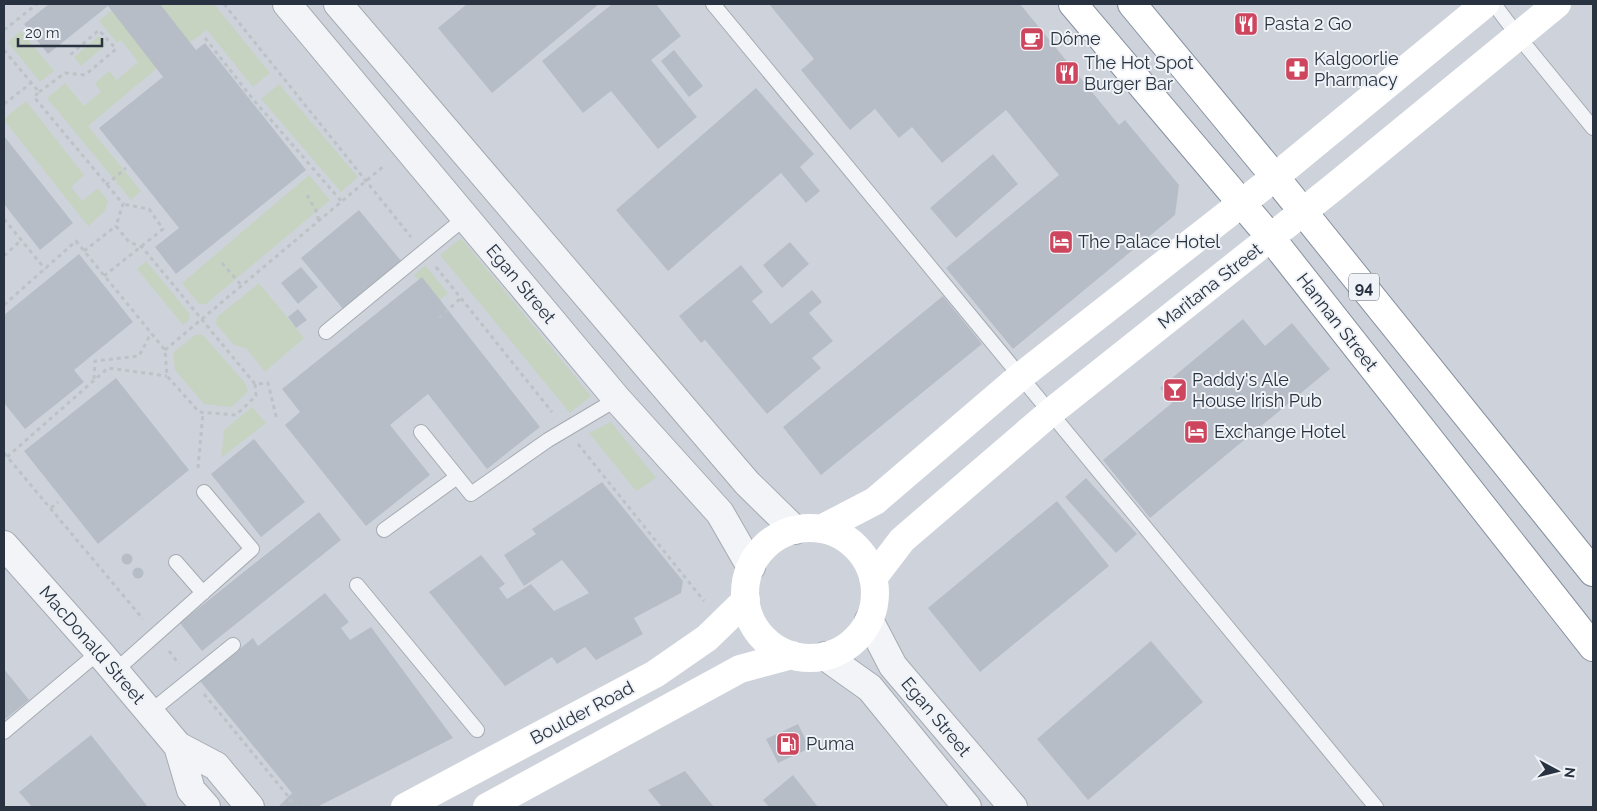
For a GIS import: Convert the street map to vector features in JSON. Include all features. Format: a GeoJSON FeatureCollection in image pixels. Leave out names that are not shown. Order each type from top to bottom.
{"type":"FeatureCollection","features":[{"type":"Feature","properties":{"kind":"main road","name":"Hannan Street"},"geometry":{"type":"LineString","coordinates":[[1073,4],[1242,202],[1593,647]]}},
{"type":"Feature","properties":{"kind":"main road","name":"94"},"geometry":{"type":"LineString","coordinates":[[1132,4],[1303,211],[1593,572]]}},
{"type":"Feature","properties":{"kind":"main road"},"geometry":{"type":"LineString","coordinates":[[808,530],[875,501],[1021,376],[1275,177],[1485,4]]}},
{"type":"Feature","properties":{"kind":"main road","name":"Maritana Street"},"geometry":{"type":"LineString","coordinates":[[873,578],[902,540],[1051,412],[1271,238],[1557,4]]}},
{"type":"Feature","properties":{"kind":"main road","name":"Boulder Road"},"geometry":{"type":"LineString","coordinates":[[808,530],[837,534],[858,550],[867,562],[873,578],[875,595],[869,620],[849,646],[833,654],[808,658],[792,656],[776,648],[762,636],[753,624],[746,600],[747,579],[752,567],[760,552],[772,541],[787,532],[808,530]]}},
{"type":"Feature","properties":{"kind":"main road","name":"Boulder Road"},"geometry":{"type":"LineString","coordinates":[[405,807],[654,674],[707,638],[746,600]]}},
{"type":"Feature","properties":{"kind":"main road","name":"Boulder Road"},"geometry":{"type":"LineString","coordinates":[[487,807],[740,669],[792,656]]}},
{"type":"Feature","properties":{"kind":"street","name":"Egan Street"},"geometry":{"type":"LineString","coordinates":[[287,4],[617,399],[720,513],[752,567]]}},
{"type":"Feature","properties":{"kind":"street"},"geometry":{"type":"LineString","coordinates":[[338,4],[747,483],[808,530]]}},
{"type":"Feature","properties":{"kind":"street","name":"MacDonald Street"},"geometry":{"type":"LineString","coordinates":[[4,545],[178,746],[216,766],[250,807]]}},
{"type":"Feature","properties":{"kind":"street","name":"Egan Street"},"geometry":{"type":"LineString","coordinates":[[869,620],[893,666],[1013,807]]}},
{"type":"Feature","properties":{"kind":"street","name":"Egan Street"},"geometry":{"type":"LineString","coordinates":[[825,656],[870,688],[967,807]]}},
{"type":"Feature","properties":{"kind":"street","name":"MacDonald Street"},"geometry":{"type":"LineString","coordinates":[[178,746],[191,790],[206,807]]}},
{"type":"Feature","properties":{"kind":"lane"},"geometry":{"type":"LineString","coordinates":[[713,4],[1376,807]]}},
{"type":"Feature","properties":{"kind":"lane"},"geometry":{"type":"LineString","coordinates":[[1494,4],[1593,128]]}},
{"type":"Feature","properties":{"kind":"lane"},"geometry":{"type":"LineString","coordinates":[[326,332],[466,217]]}},
{"type":"Feature","properties":{"kind":"lane"},"geometry":{"type":"LineString","coordinates":[[421,432],[471,494],[566,429],[617,399]]}},
{"type":"Feature","properties":{"kind":"lane"},"geometry":{"type":"LineString","coordinates":[[384,530],[456,476]]}},
{"type":"Feature","properties":{"kind":"lane"},"geometry":{"type":"LineString","coordinates":[[4,732],[107,662],[203,593],[252,549],[204,492]]}},
{"type":"Feature","properties":{"kind":"lane"},"geometry":{"type":"LineString","coordinates":[[176,562],[203,593]]}},
{"type":"Feature","properties":{"kind":"lane"},"geometry":{"type":"LineString","coordinates":[[357,585],[477,730]]}},
{"type":"Feature","properties":{"kind":"lane"},"geometry":{"type":"LineString","coordinates":[[150,712],[233,645]]}},
{"type":"Feature","properties":{"kind":"path"},"geometry":{"type":"LineString","coordinates":[[4,30],[37,4]]}},
{"type":"Feature","properties":{"kind":"path"},"geometry":{"type":"LineString","coordinates":[[224,4],[708,606]]}},
{"type":"Feature","properties":{"kind":"path"},"geometry":{"type":"LineString","coordinates":[[69,56],[99,30],[116,49],[84,76],[65,73],[34,97],[123,204],[148,209],[163,228],[104,276]]}},
{"type":"Feature","properties":{"kind":"path"},"geometry":{"type":"LineString","coordinates":[[205,38],[252,98],[342,202]]}},
{"type":"Feature","properties":{"kind":"path"},"geometry":{"type":"LineString","coordinates":[[4,50],[39,92]]}},
{"type":"Feature","properties":{"kind":"path"},"geometry":{"type":"LineString","coordinates":[[4,104],[31,83]]}},
{"type":"Feature","properties":{"kind":"path"},"geometry":{"type":"LineString","coordinates":[[165,350],[407,147]]}},
{"type":"Feature","properties":{"kind":"path"},"geometry":{"type":"LineString","coordinates":[[106,185],[126,168]]}},
{"type":"Feature","properties":{"kind":"path"},"geometry":{"type":"LineString","coordinates":[[308,195],[318,214],[318,222]]}},
{"type":"Feature","properties":{"kind":"path"},"geometry":{"type":"LineString","coordinates":[[84,251],[116,226],[123,204]]}},
{"type":"Feature","properties":{"kind":"path"},"geometry":{"type":"LineString","coordinates":[[4,219],[45,269]]}},
{"type":"Feature","properties":{"kind":"path"},"geometry":{"type":"LineString","coordinates":[[4,305],[76,242],[165,350],[167,376],[198,412],[236,414],[256,396],[256,384],[142,247],[129,242],[116,226]]}},
{"type":"Feature","properties":{"kind":"path"},"geometry":{"type":"LineString","coordinates":[[4,256],[21,240]]}},
{"type":"Feature","properties":{"kind":"path"},"geometry":{"type":"LineString","coordinates":[[222,263],[242,286]]}},
{"type":"Feature","properties":{"kind":"path"},"geometry":{"type":"LineString","coordinates":[[439,318],[461,298]]}},
{"type":"Feature","properties":{"kind":"path"},"geometry":{"type":"LineString","coordinates":[[94,380],[95,361],[139,356],[151,332]]}},
{"type":"Feature","properties":{"kind":"path"},"geometry":{"type":"LineString","coordinates":[[7,457],[108,368],[167,376]]}},
{"type":"Feature","properties":{"kind":"path"},"geometry":{"type":"LineString","coordinates":[[256,384],[268,384],[278,420]]}},
{"type":"Feature","properties":{"kind":"path"},"geometry":{"type":"LineString","coordinates":[[198,468],[203,412]]}},
{"type":"Feature","properties":{"kind":"path"},"geometry":{"type":"LineString","coordinates":[[50,509],[58,502]]}},
{"type":"Feature","properties":{"kind":"path"},"geometry":{"type":"LineString","coordinates":[[282,807],[291,800]]}},
{"type":"Feature","properties":{"kind":"shaded area"},"geometry":{"type":"Polygon","coordinates":[[[4,4],[1593,4],[1593,807],[4,807],[4,4]]]}},
{"type":"Feature","properties":{"kind":"green space"},"geometry":{"type":"Polygon","coordinates":[[[155,4],[214,4],[270,73],[253,87],[207,30],[188,44],[155,4]]]}},
{"type":"Feature","properties":{"kind":"green space"},"geometry":{"type":"Polygon","coordinates":[[[115,7],[162,64],[88,126],[141,191],[131,200],[47,98],[65,83],[84,106],[101,92],[95,83],[109,71],[117,80],[138,62],[121,40],[117,43],[99,21],[115,7]]]}},
{"type":"Feature","properties":{"kind":"green space"},"geometry":{"type":"Polygon","coordinates":[[[21,31],[54,71],[40,82],[8,42],[21,31]]]}},
{"type":"Feature","properties":{"kind":"green space"},"geometry":{"type":"Polygon","coordinates":[[[99,36],[106,45],[81,66],[74,57],[99,36]]]}},
{"type":"Feature","properties":{"kind":"green space"},"geometry":{"type":"Polygon","coordinates":[[[279,84],[358,177],[341,192],[261,99],[279,84]]]}},
{"type":"Feature","properties":{"kind":"green space"},"geometry":{"type":"Polygon","coordinates":[[[26,101],[84,175],[71,187],[82,201],[98,188],[108,201],[105,211],[88,226],[4,120],[26,101]]]}},
{"type":"Feature","properties":{"kind":"green space"},"geometry":{"type":"Polygon","coordinates":[[[309,175],[330,200],[206,304],[199,304],[182,283],[309,175]]]}},
{"type":"Feature","properties":{"kind":"green space"},"geometry":{"type":"Polygon","coordinates":[[[461,238],[591,396],[570,413],[440,255],[461,238]]]}},
{"type":"Feature","properties":{"kind":"green space"},"geometry":{"type":"Polygon","coordinates":[[[146,261],[190,314],[189,320],[183,325],[137,269],[146,261]]]}},
{"type":"Feature","properties":{"kind":"green space"},"geometry":{"type":"Polygon","coordinates":[[[425,265],[448,293],[438,302],[414,275],[425,265]]]}},
{"type":"Feature","properties":{"kind":"green space"},"geometry":{"type":"Polygon","coordinates":[[[259,283],[304,338],[265,372],[246,348],[234,345],[216,324],[217,317],[259,283]]]}},
{"type":"Feature","properties":{"kind":"green space"},"geometry":{"type":"Polygon","coordinates":[[[196,334],[203,335],[246,384],[248,392],[231,407],[204,404],[175,370],[173,353],[196,334]]]}},
{"type":"Feature","properties":{"kind":"green space"},"geometry":{"type":"Polygon","coordinates":[[[252,407],[266,423],[221,458],[224,430],[252,407]]]}},
{"type":"Feature","properties":{"kind":"green space"},"geometry":{"type":"Polygon","coordinates":[[[611,422],[656,478],[636,491],[589,433],[611,422]]]}},
{"type":"Feature","properties":{"kind":"building"},"geometry":{"type":"Polygon","coordinates":[[[49,4],[160,4],[196,50],[205,43],[306,170],[176,274],[155,247],[179,228],[99,128],[163,77],[108,6],[48,54],[24,24],[49,4]]]}},
{"type":"Feature","properties":{"kind":"building"},"geometry":{"type":"Polygon","coordinates":[[[467,4],[599,4],[492,93],[438,28],[467,4]]]}},
{"type":"Feature","properties":{"kind":"building"},"geometry":{"type":"Polygon","coordinates":[[[612,4],[656,4],[681,36],[651,60],[697,117],[658,149],[611,91],[583,113],[542,61],[612,4]]]}},
{"type":"Feature","properties":{"kind":"building"},"geometry":{"type":"Polygon","coordinates":[[[769,4],[1020,4],[1119,125],[1125,120],[1179,185],[1175,215],[1013,349],[946,268],[1059,175],[1006,110],[942,163],[912,127],[899,138],[875,109],[850,130],[801,70],[814,59],[769,4]]]}},
{"type":"Feature","properties":{"kind":"building"},"geometry":{"type":"Polygon","coordinates":[[[674,50],[703,86],[689,97],[661,61],[674,50]]]}},
{"type":"Feature","properties":{"kind":"building"},"geometry":{"type":"Polygon","coordinates":[[[756,88],[814,154],[800,167],[820,191],[806,203],[781,173],[668,271],[616,210],[756,88]]]}},
{"type":"Feature","properties":{"kind":"building"},"geometry":{"type":"Polygon","coordinates":[[[4,136],[73,223],[40,250],[4,204],[4,136]]]}},
{"type":"Feature","properties":{"kind":"building"},"geometry":{"type":"Polygon","coordinates":[[[993,154],[1018,184],[956,238],[930,208],[993,154]]]}},
{"type":"Feature","properties":{"kind":"building"},"geometry":{"type":"Polygon","coordinates":[[[359,210],[402,262],[344,310],[301,258],[359,210]]]}},
{"type":"Feature","properties":{"kind":"building"},"geometry":{"type":"Polygon","coordinates":[[[790,242],[809,264],[782,288],[763,265],[790,242]]]}},
{"type":"Feature","properties":{"kind":"building"},"geometry":{"type":"Polygon","coordinates":[[[79,254],[133,322],[74,370],[84,382],[25,429],[4,403],[4,315],[79,254]]]}},
{"type":"Feature","properties":{"kind":"building"},"geometry":{"type":"Polygon","coordinates":[[[741,265],[763,292],[752,301],[771,324],[812,290],[822,302],[809,313],[833,341],[812,358],[821,368],[767,414],[705,340],[701,343],[679,316],[741,265]]]}},
{"type":"Feature","properties":{"kind":"building"},"geometry":{"type":"Polygon","coordinates":[[[301,267],[318,287],[298,304],[281,283],[301,267]]]}},
{"type":"Feature","properties":{"kind":"building"},"geometry":{"type":"Polygon","coordinates":[[[422,277],[540,427],[487,469],[428,394],[390,425],[430,475],[366,526],[285,425],[300,412],[282,389],[422,277]]]}},
{"type":"Feature","properties":{"kind":"building"},"geometry":{"type":"Polygon","coordinates":[[[943,296],[982,344],[821,475],[783,427],[943,296]]]}},
{"type":"Feature","properties":{"kind":"building"},"geometry":{"type":"Polygon","coordinates":[[[298,309],[307,320],[296,328],[288,317],[298,309]]]}},
{"type":"Feature","properties":{"kind":"building","name":"Exchange Hotel"},"geometry":{"type":"Polygon","coordinates":[[[1243,319],[1265,346],[1292,323],[1330,369],[1150,518],[1103,460],[1172,403],[1160,388],[1243,319]]]}},
{"type":"Feature","properties":{"kind":"building"},"geometry":{"type":"Polygon","coordinates":[[[116,378],[189,470],[98,544],[24,451],[116,378]]]}},
{"type":"Feature","properties":{"kind":"building"},"geometry":{"type":"Polygon","coordinates":[[[254,439],[305,502],[261,537],[211,474],[254,439]]]}},
{"type":"Feature","properties":{"kind":"building"},"geometry":{"type":"Polygon","coordinates":[[[1086,478],[1137,534],[1116,553],[1065,497],[1086,478]]]}},
{"type":"Feature","properties":{"kind":"building"},"geometry":{"type":"Polygon","coordinates":[[[602,482],[683,581],[681,593],[634,618],[643,634],[596,660],[585,647],[557,664],[552,657],[505,686],[429,592],[481,555],[505,584],[499,588],[507,599],[531,584],[554,611],[589,593],[562,560],[524,586],[504,555],[536,534],[532,529],[602,482]]]}},
{"type":"Feature","properties":{"kind":"building"},"geometry":{"type":"Polygon","coordinates":[[[1057,501],[1109,566],[980,672],[928,608],[1057,501]]]}},
{"type":"Feature","properties":{"kind":"building"},"geometry":{"type":"Polygon","coordinates":[[[319,512],[341,540],[202,651],[180,623],[319,512]]]}},
{"type":"Feature","properties":{"kind":"building"},"geometry":{"type":"Polygon","coordinates":[[[127,553],[133,559],[127,565],[121,559],[127,553]]]}},
{"type":"Feature","properties":{"kind":"building"},"geometry":{"type":"Polygon","coordinates":[[[138,567],[144,573],[138,579],[132,573],[138,567]]]}},
{"type":"Feature","properties":{"kind":"building"},"geometry":{"type":"Polygon","coordinates":[[[325,593],[349,622],[341,628],[350,640],[371,627],[453,738],[317,807],[278,807],[292,793],[200,681],[253,638],[258,646],[325,593]]]}},
{"type":"Feature","properties":{"kind":"building"},"geometry":{"type":"Polygon","coordinates":[[[1151,641],[1203,702],[1088,800],[1037,739],[1151,641]]]}},
{"type":"Feature","properties":{"kind":"building"},"geometry":{"type":"Polygon","coordinates":[[[4,669],[29,700],[4,720],[4,669]]]}},
{"type":"Feature","properties":{"kind":"building","name":"Puma"},"geometry":{"type":"Polygon","coordinates":[[[798,724],[810,748],[778,763],[766,739],[798,724]]]}},
{"type":"Feature","properties":{"kind":"building"},"geometry":{"type":"Polygon","coordinates":[[[91,735],[148,807],[32,807],[19,792],[91,735]]]}},
{"type":"Feature","properties":{"kind":"building"},"geometry":{"type":"Polygon","coordinates":[[[685,771],[714,807],[662,807],[648,790],[685,771]]]}},
{"type":"Feature","properties":{"kind":"building"},"geometry":{"type":"Polygon","coordinates":[[[793,775],[818,807],[769,807],[763,800],[793,775]]]}},
{"type":"Feature","properties":{"kind":"place","name":"Pasta 2 Go"},"geometry":{"type":"Point","coordinates":[1246,24]}},
{"type":"Feature","properties":{"kind":"place","name":"Dôme"},"geometry":{"type":"Point","coordinates":[1032,39]}},
{"type":"Feature","properties":{"kind":"place","name":"Kalgoorlie Pharmacy"},"geometry":{"type":"Point","coordinates":[1297,69]}},
{"type":"Feature","properties":{"kind":"place","name":"The Hot Spot Burger Bar"},"geometry":{"type":"Point","coordinates":[1067,73]}},
{"type":"Feature","properties":{"kind":"place","name":"The Palace Hotel"},"geometry":{"type":"Point","coordinates":[1061,242]}},
{"type":"Feature","properties":{"kind":"place","name":"Paddy's Ale House Irish Pub"},"geometry":{"type":"Point","coordinates":[1175,390]}},
{"type":"Feature","properties":{"kind":"place","name":"Exchange Hotel"},"geometry":{"type":"Point","coordinates":[1196,432]}},
{"type":"Feature","properties":{"kind":"place","name":"Puma"},"geometry":{"type":"Point","coordinates":[788,744]}}]}
